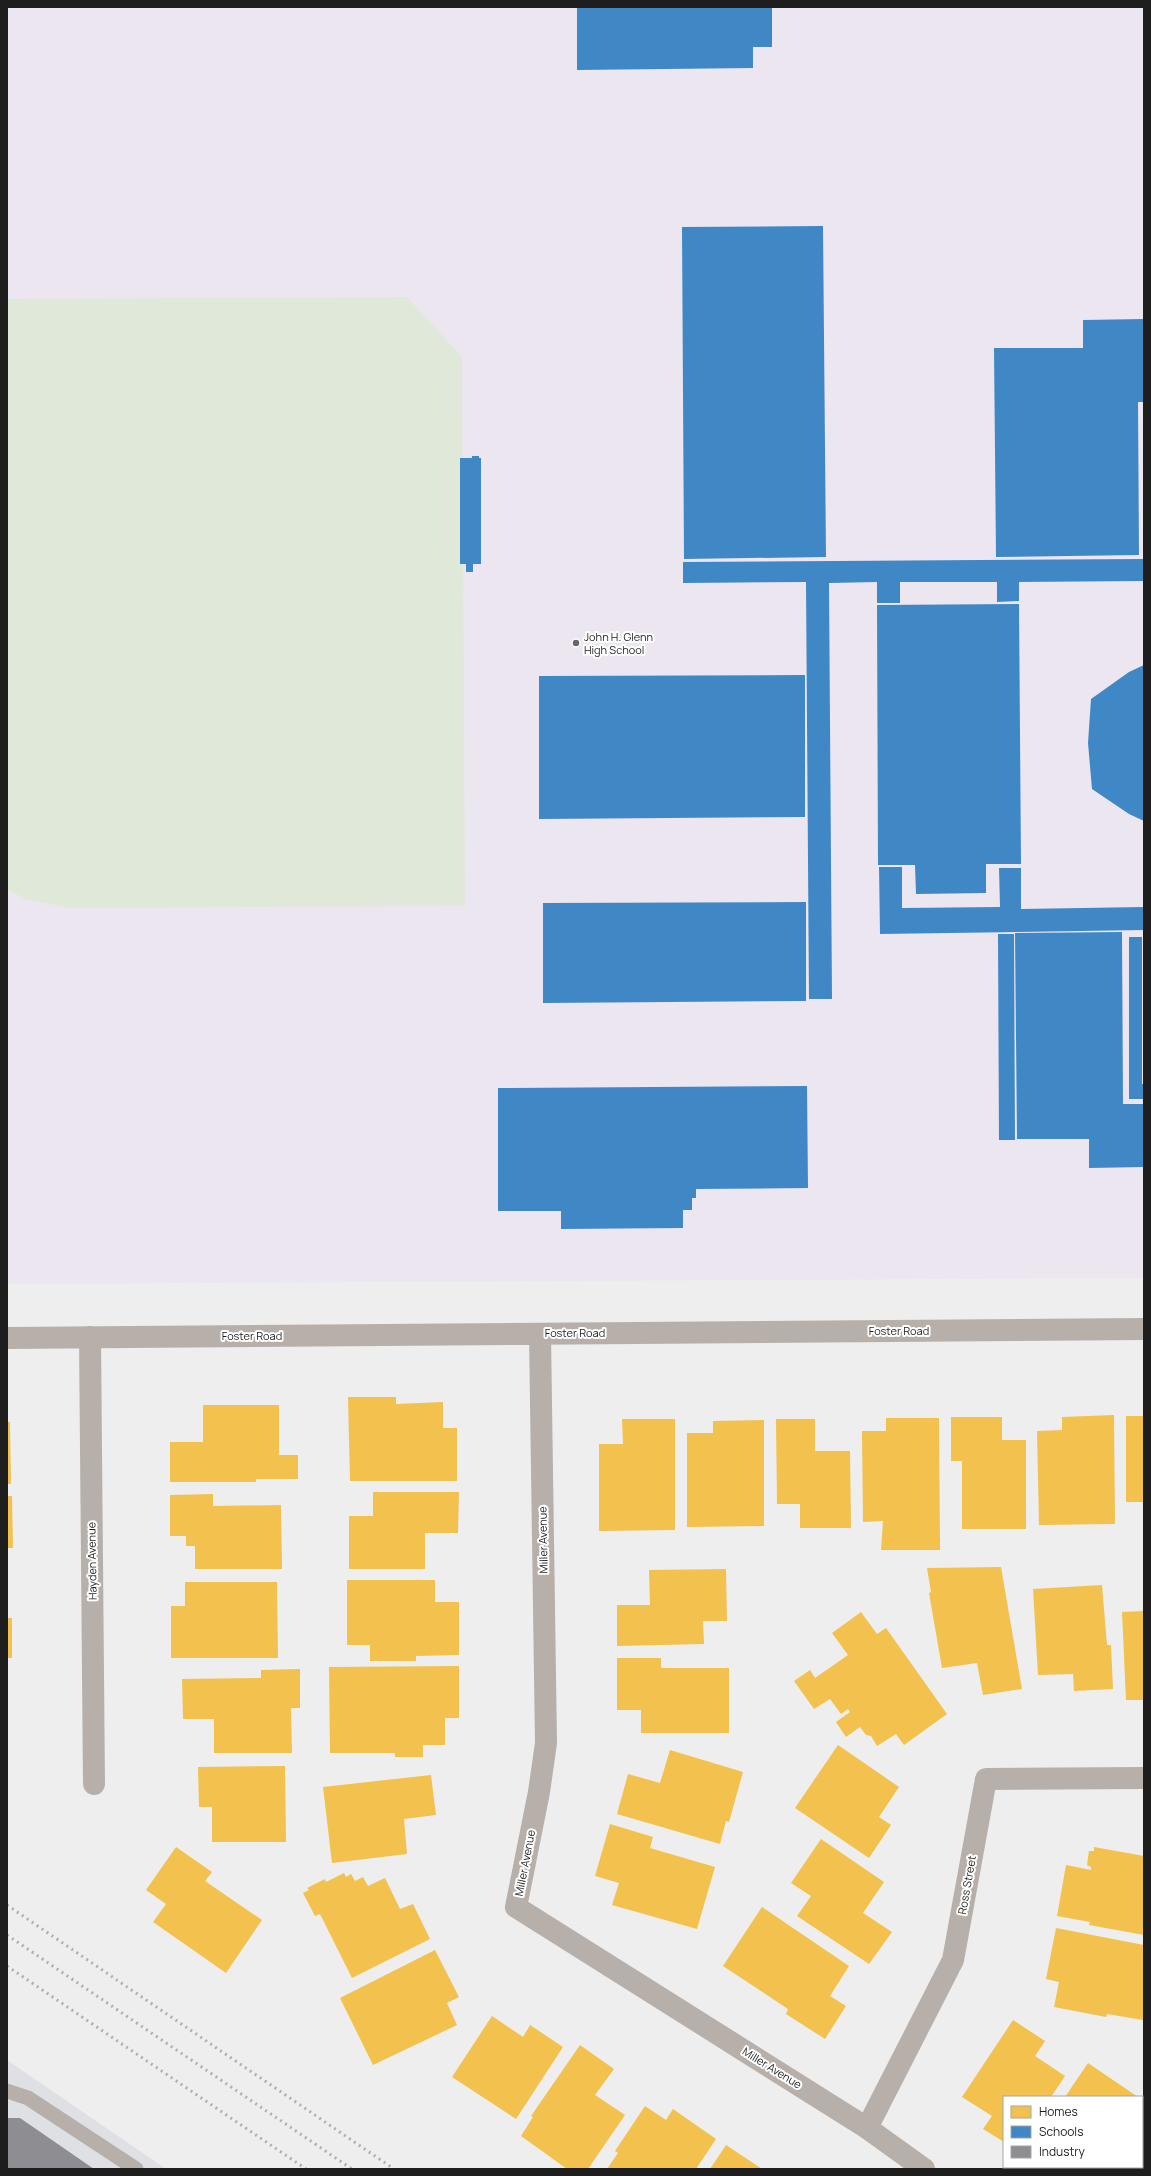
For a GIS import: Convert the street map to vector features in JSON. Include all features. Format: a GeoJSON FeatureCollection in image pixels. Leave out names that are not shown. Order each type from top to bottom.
{"type":"FeatureCollection","features":[{"type":"Feature","properties":{"kind":"street","name":"Foster Road"},"geometry":{"type":"LineString","coordinates":[[7,1338],[1144,1329]]}},
{"type":"Feature","properties":{"kind":"street","name":"Miller Avenue"},"geometry":{"type":"LineString","coordinates":[[540,1334],[546,1743],[539,1792],[516,1908],[867,2128],[924,2169]]}},
{"type":"Feature","properties":{"kind":"street","name":"Hayden Avenue"},"geometry":{"type":"LineString","coordinates":[[90,1338],[94,1784]]}},
{"type":"Feature","properties":{"kind":"street","name":"Ross Street"},"geometry":{"type":"LineString","coordinates":[[867,2128],[953,1960],[986,1779],[1144,1778]]}},
{"type":"Feature","properties":{"kind":"lane"},"geometry":{"type":"LineString","coordinates":[[7,2091],[28,2098],[136,2169]]}},
{"type":"Feature","properties":{"kind":"shaded area","name":"John H. Glenn High School"},"geometry":{"type":"Polygon","coordinates":[[[7,7],[1144,7],[1144,1278],[7,1284],[7,7]]]}},
{"type":"Feature","properties":{"kind":"shaded area"},"geometry":{"type":"Polygon","coordinates":[[[407,297],[462,357],[465,906],[70,908],[25,899],[7,889],[7,299],[407,297]]]}},
{"type":"Feature","properties":{"kind":"shaded area"},"geometry":{"type":"Polygon","coordinates":[[[7,2060],[166,2169],[7,2169],[7,2060]]]}},
{"type":"Feature","properties":{"kind":"building: Homes"},"geometry":{"type":"Polygon","coordinates":[[[348,1397],[396,1397],[396,1404],[443,1402],[443,1428],[457,1428],[457,1481],[350,1481],[348,1397]]]}},
{"type":"Feature","properties":{"kind":"building: Homes"},"geometry":{"type":"Polygon","coordinates":[[[203,1405],[279,1405],[279,1455],[298,1455],[298,1479],[256,1479],[256,1482],[170,1482],[170,1442],[203,1442],[203,1405]]]}},
{"type":"Feature","properties":{"kind":"building: Homes"},"geometry":{"type":"Polygon","coordinates":[[[1114,1415],[1115,1524],[1039,1525],[1037,1431],[1062,1430],[1062,1417],[1114,1415]]]}},
{"type":"Feature","properties":{"kind":"building: Homes"},"geometry":{"type":"Polygon","coordinates":[[[1126,1416],[1144,1416],[1144,1502],[1126,1502],[1126,1416]]]}},
{"type":"Feature","properties":{"kind":"building: Homes"},"geometry":{"type":"Polygon","coordinates":[[[951,1417],[1002,1417],[1002,1440],[1026,1440],[1026,1529],[962,1529],[962,1461],[951,1461],[951,1417]]]}},
{"type":"Feature","properties":{"kind":"building: Homes"},"geometry":{"type":"Polygon","coordinates":[[[886,1418],[939,1418],[940,1550],[881,1550],[883,1521],[863,1522],[862,1431],[886,1431],[886,1418]]]}},
{"type":"Feature","properties":{"kind":"building: Homes"},"geometry":{"type":"Polygon","coordinates":[[[622,1419],[675,1419],[675,1530],[599,1531],[599,1444],[623,1444],[622,1419]]]}},
{"type":"Feature","properties":{"kind":"building: Homes"},"geometry":{"type":"Polygon","coordinates":[[[776,1419],[815,1419],[815,1451],[850,1451],[851,1528],[800,1528],[800,1504],[777,1504],[776,1419]]]}},
{"type":"Feature","properties":{"kind":"building: Homes"},"geometry":{"type":"Polygon","coordinates":[[[764,1420],[764,1526],[687,1527],[687,1433],[713,1433],[713,1421],[764,1420]]]}},
{"type":"Feature","properties":{"kind":"building: Homes"},"geometry":{"type":"Polygon","coordinates":[[[7,1422],[10,1422],[11,1484],[7,1484],[7,1422]]]}},
{"type":"Feature","properties":{"kind":"building: Homes"},"geometry":{"type":"Polygon","coordinates":[[[373,1492],[459,1492],[458,1533],[425,1533],[425,1569],[349,1569],[349,1516],[373,1516],[373,1492]]]}},
{"type":"Feature","properties":{"kind":"building: Homes"},"geometry":{"type":"Polygon","coordinates":[[[213,1494],[213,1506],[281,1505],[282,1569],[195,1569],[195,1546],[186,1546],[186,1536],[170,1536],[170,1495],[213,1494]]]}},
{"type":"Feature","properties":{"kind":"building: Homes"},"geometry":{"type":"Polygon","coordinates":[[[7,1496],[12,1496],[13,1548],[7,1548],[7,1496]]]}},
{"type":"Feature","properties":{"kind":"building: Homes"},"geometry":{"type":"Polygon","coordinates":[[[1001,1567],[1022,1689],[983,1695],[977,1663],[942,1668],[929,1593],[931,1592],[927,1568],[1001,1567]]]}},
{"type":"Feature","properties":{"kind":"building: Homes"},"geometry":{"type":"Polygon","coordinates":[[[726,1569],[727,1621],[703,1621],[704,1644],[617,1646],[617,1605],[650,1605],[649,1570],[726,1569]]]}},
{"type":"Feature","properties":{"kind":"building: Homes"},"geometry":{"type":"Polygon","coordinates":[[[347,1580],[435,1580],[435,1602],[459,1602],[459,1655],[416,1656],[416,1661],[370,1661],[370,1645],[347,1645],[347,1580]]]}},
{"type":"Feature","properties":{"kind":"building: Homes"},"geometry":{"type":"Polygon","coordinates":[[[185,1582],[277,1582],[278,1658],[171,1658],[171,1606],[185,1606],[185,1582]]]}},
{"type":"Feature","properties":{"kind":"building: Homes"},"geometry":{"type":"Polygon","coordinates":[[[1102,1585],[1107,1645],[1111,1645],[1113,1689],[1074,1691],[1073,1674],[1038,1675],[1033,1589],[1102,1585]]]}},
{"type":"Feature","properties":{"kind":"building: Homes"},"geometry":{"type":"Polygon","coordinates":[[[1144,1611],[1144,1700],[1126,1700],[1122,1612],[1144,1611]]]}},
{"type":"Feature","properties":{"kind":"building: Homes"},"geometry":{"type":"Polygon","coordinates":[[[861,1612],[877,1634],[886,1628],[947,1714],[904,1745],[896,1734],[877,1746],[871,1736],[866,1735],[860,1727],[846,1737],[836,1722],[850,1712],[848,1709],[841,1714],[830,1699],[814,1709],[794,1681],[810,1670],[815,1678],[848,1655],[832,1633],[861,1612]]]}},
{"type":"Feature","properties":{"kind":"building: Homes"},"geometry":{"type":"Polygon","coordinates":[[[7,1618],[12,1618],[12,1658],[7,1658],[7,1618]]]}},
{"type":"Feature","properties":{"kind":"building: Homes"},"geometry":{"type":"Polygon","coordinates":[[[617,1658],[661,1658],[661,1668],[729,1668],[729,1733],[641,1733],[641,1710],[617,1710],[617,1658]]]}},
{"type":"Feature","properties":{"kind":"building: Homes"},"geometry":{"type":"Polygon","coordinates":[[[459,1666],[459,1718],[445,1718],[445,1745],[423,1745],[423,1757],[395,1757],[395,1753],[330,1753],[329,1667],[459,1666]]]}},
{"type":"Feature","properties":{"kind":"building: Homes"},"geometry":{"type":"Polygon","coordinates":[[[300,1669],[300,1708],[291,1708],[292,1753],[214,1753],[214,1719],[183,1719],[182,1679],[261,1678],[261,1670],[300,1669]]]}},
{"type":"Feature","properties":{"kind":"building: Homes"},"geometry":{"type":"Polygon","coordinates":[[[838,1745],[899,1787],[879,1817],[891,1825],[869,1858],[795,1808],[838,1745]]]}},
{"type":"Feature","properties":{"kind":"building: Homes"},"geometry":{"type":"Polygon","coordinates":[[[670,1750],[743,1772],[729,1822],[726,1821],[720,1844],[617,1814],[628,1774],[660,1783],[670,1750]]]}},
{"type":"Feature","properties":{"kind":"building: Homes"},"geometry":{"type":"Polygon","coordinates":[[[285,1766],[286,1842],[212,1842],[212,1807],[199,1807],[198,1767],[285,1766]]]}},
{"type":"Feature","properties":{"kind":"building: Homes"},"geometry":{"type":"Polygon","coordinates":[[[431,1775],[436,1815],[404,1819],[407,1854],[332,1863],[323,1787],[431,1775]]]}},
{"type":"Feature","properties":{"kind":"building: Homes"},"geometry":{"type":"Polygon","coordinates":[[[610,1824],[653,1837],[650,1848],[715,1867],[697,1929],[612,1905],[619,1883],[595,1876],[610,1824]]]}},
{"type":"Feature","properties":{"kind":"building: Homes"},"geometry":{"type":"Polygon","coordinates":[[[821,1839],[884,1882],[863,1913],[892,1932],[869,1964],[797,1916],[811,1896],[791,1883],[821,1839]]]}},
{"type":"Feature","properties":{"kind":"building: Homes"},"geometry":{"type":"Polygon","coordinates":[[[176,1847],[212,1872],[205,1881],[262,1920],[226,1973],[153,1922],[166,1904],[146,1890],[176,1847]]]}},
{"type":"Feature","properties":{"kind":"building: Homes"},"geometry":{"type":"Polygon","coordinates":[[[1094,1847],[1144,1856],[1144,1935],[1089,1925],[1090,1922],[1057,1916],[1066,1865],[1091,1870],[1091,1867],[1087,1865],[1089,1851],[1094,1851],[1094,1847]]]}},
{"type":"Feature","properties":{"kind":"building: Homes"},"geometry":{"type":"Polygon","coordinates":[[[344,1873],[346,1877],[351,1874],[355,1881],[363,1877],[368,1886],[385,1878],[400,1909],[413,1904],[430,1939],[352,1978],[320,1914],[315,1916],[303,1893],[309,1890],[307,1888],[325,1879],[326,1882],[344,1873]]]}},
{"type":"Feature","properties":{"kind":"building: Homes"},"geometry":{"type":"Polygon","coordinates":[[[762,1907],[849,1966],[830,1996],[846,2006],[825,2039],[786,2014],[788,2009],[723,1966],[762,1907]]]}},
{"type":"Feature","properties":{"kind":"building: Homes"},"geometry":{"type":"Polygon","coordinates":[[[1056,1928],[1144,1945],[1144,2022],[1143,2020],[1107,2014],[1106,2017],[1054,2007],[1059,1982],[1046,1979],[1056,1928]]]}},
{"type":"Feature","properties":{"kind":"building: Homes"},"geometry":{"type":"Polygon","coordinates":[[[435,1950],[459,1997],[447,2003],[457,2025],[373,2065],[340,1998],[435,1950]]]}},
{"type":"Feature","properties":{"kind":"building: Homes"},"geometry":{"type":"Polygon","coordinates":[[[492,2016],[523,2037],[530,2025],[563,2047],[516,2119],[452,2077],[492,2016]]]}},
{"type":"Feature","properties":{"kind":"building: Homes"},"geometry":{"type":"Polygon","coordinates":[[[1013,2020],[1045,2041],[1035,2056],[1065,2076],[1052,2096],[1003,2096],[1003,2141],[983,2129],[992,2116],[962,2097],[1013,2020]]]}},
{"type":"Feature","properties":{"kind":"building: Homes"},"geometry":{"type":"Polygon","coordinates":[[[580,2045],[614,2069],[595,2095],[625,2115],[588,2169],[567,2169],[521,2136],[533,2117],[531,2116],[580,2045]]]}},
{"type":"Feature","properties":{"kind":"building: Homes"},"geometry":{"type":"Polygon","coordinates":[[[1088,2063],[1137,2096],[1066,2096],[1088,2063]]]}},
{"type":"Feature","properties":{"kind":"building: Homes"},"geometry":{"type":"Polygon","coordinates":[[[645,2106],[666,2120],[673,2109],[716,2139],[696,2169],[607,2169],[618,2153],[615,2151],[645,2106]]]}},
{"type":"Feature","properties":{"kind":"building: Homes"},"geometry":{"type":"Polygon","coordinates":[[[1144,2140],[1144,2169],[1125,2169],[1143,2168],[1144,2140]]]}},
{"type":"Feature","properties":{"kind":"building: Homes"},"geometry":{"type":"Polygon","coordinates":[[[726,2145],[762,2169],[710,2169],[726,2145]]]}},
{"type":"Feature","properties":{"kind":"building: Homes"},"geometry":{"type":"Polygon","coordinates":[[[1044,2168],[1082,2168],[1081,2169],[1044,2168]]]}},
{"type":"Feature","properties":{"kind":"building: Homes"},"geometry":{"type":"Polygon","coordinates":[[[1088,2168],[1110,2168],[1109,2169],[1088,2168]]]}},
{"type":"Feature","properties":{"kind":"building: Schools"},"geometry":{"type":"Polygon","coordinates":[[[577,7],[772,7],[772,47],[753,47],[753,68],[577,70],[577,7]]]}},
{"type":"Feature","properties":{"kind":"building: Schools"},"geometry":{"type":"Polygon","coordinates":[[[823,226],[826,557],[684,559],[682,227],[823,226]]]}},
{"type":"Feature","properties":{"kind":"building: Schools"},"geometry":{"type":"Polygon","coordinates":[[[1144,319],[1144,402],[1138,402],[1139,555],[996,557],[994,348],[1083,348],[1083,320],[1144,319]]]}},
{"type":"Feature","properties":{"kind":"building: Schools"},"geometry":{"type":"Polygon","coordinates":[[[472,456],[479,456],[479,458],[481,458],[481,564],[473,564],[473,572],[466,572],[466,564],[460,564],[460,458],[472,458],[472,456]]]}},
{"type":"Feature","properties":{"kind":"building: Schools"},"geometry":{"type":"Polygon","coordinates":[[[1144,559],[1144,581],[1019,582],[1019,601],[997,602],[997,582],[900,582],[900,603],[877,603],[877,582],[829,583],[832,999],[809,999],[806,582],[683,583],[683,562],[1144,559]]]}},
{"type":"Feature","properties":{"kind":"building: Schools"},"geometry":{"type":"Polygon","coordinates":[[[1019,604],[1021,864],[986,864],[986,893],[916,894],[915,865],[878,865],[877,605],[1019,604]]]}},
{"type":"Feature","properties":{"kind":"building: Schools"},"geometry":{"type":"Polygon","coordinates":[[[1144,665],[1144,821],[1129,814],[1092,789],[1088,743],[1091,699],[1129,672],[1144,665]]]}},
{"type":"Feature","properties":{"kind":"building: Schools"},"geometry":{"type":"Polygon","coordinates":[[[805,675],[805,817],[539,819],[539,676],[805,675]]]}},
{"type":"Feature","properties":{"kind":"building: Schools"},"geometry":{"type":"Polygon","coordinates":[[[879,867],[902,867],[902,908],[1000,907],[999,868],[1021,868],[1021,909],[1144,907],[1144,930],[880,934],[879,867]]]}},
{"type":"Feature","properties":{"kind":"building: Schools"},"geometry":{"type":"Polygon","coordinates":[[[806,902],[806,1001],[543,1003],[543,903],[806,902]]]}},
{"type":"Feature","properties":{"kind":"building: Schools"},"geometry":{"type":"Polygon","coordinates":[[[1122,932],[1123,1104],[1144,1104],[1144,1167],[1089,1168],[1089,1139],[1017,1139],[1015,933],[1122,932]]]}},
{"type":"Feature","properties":{"kind":"building: Schools"},"geometry":{"type":"Polygon","coordinates":[[[998,934],[1014,934],[1015,1140],[999,1140],[998,934]]]}},
{"type":"Feature","properties":{"kind":"building: Schools"},"geometry":{"type":"Polygon","coordinates":[[[1129,937],[1142,937],[1142,1084],[1144,1084],[1144,1099],[1129,1099],[1129,937]]]}},
{"type":"Feature","properties":{"kind":"building: Schools"},"geometry":{"type":"Polygon","coordinates":[[[807,1086],[808,1188],[696,1189],[696,1198],[692,1198],[692,1210],[683,1210],[683,1228],[561,1229],[561,1211],[498,1211],[498,1088],[807,1086]]]}},
{"type":"Feature","properties":{"kind":"building: Industry"},"geometry":{"type":"Polygon","coordinates":[[[7,2118],[20,2118],[94,2169],[7,2169],[7,2118]]]}},
{"type":"Feature","properties":{"kind":"railway"},"geometry":{"type":"LineString","coordinates":[[7,1905],[394,2169]]}},
{"type":"Feature","properties":{"kind":"railway"},"geometry":{"type":"LineString","coordinates":[[7,1935],[352,2169]]}},
{"type":"Feature","properties":{"kind":"railway"},"geometry":{"type":"LineString","coordinates":[[7,1966],[306,2169]]}},
{"type":"Feature","properties":{"kind":"place","name":"John H. Glenn High School"},"geometry":{"type":"Point","coordinates":[576,643]}}]}
